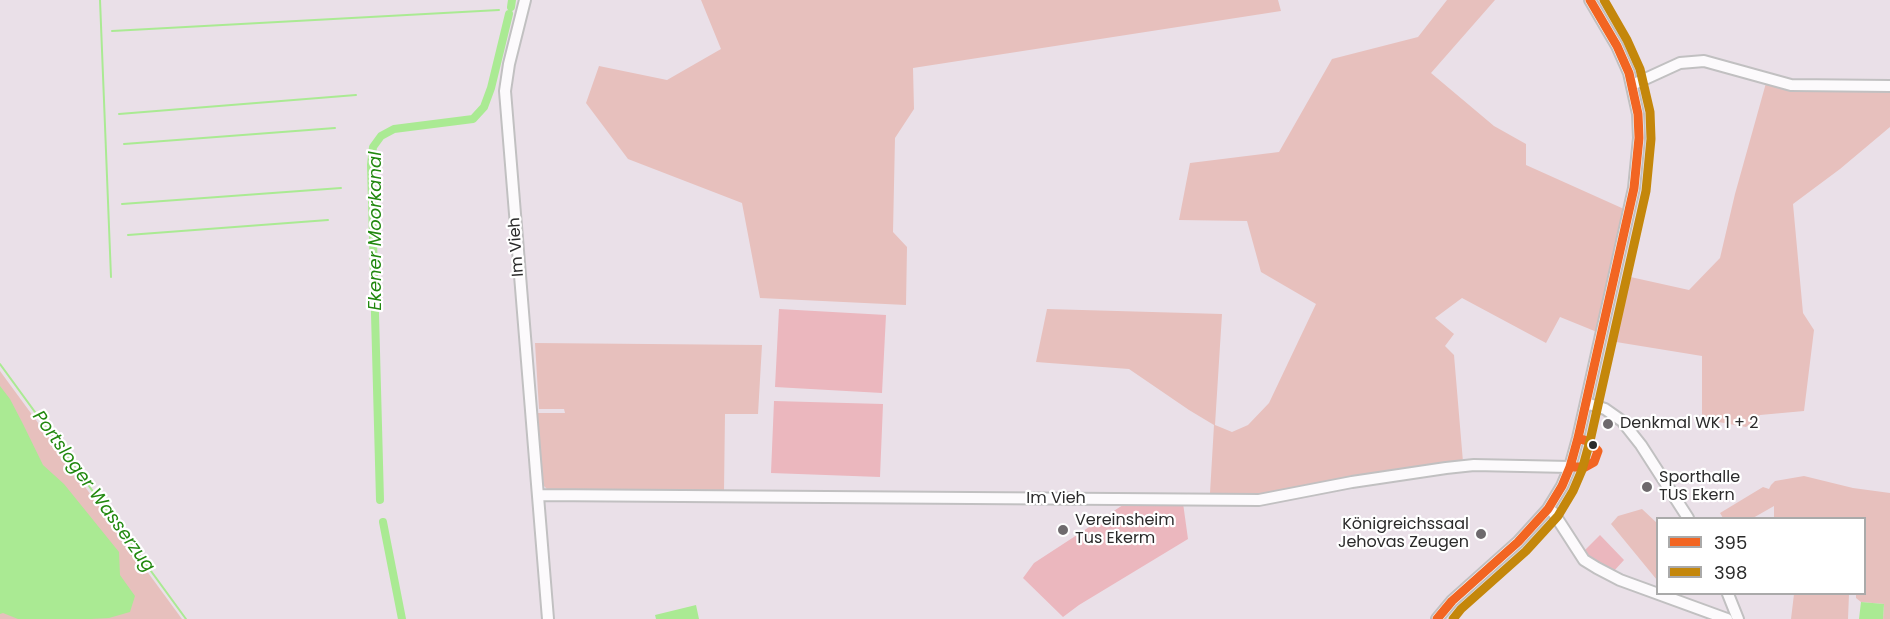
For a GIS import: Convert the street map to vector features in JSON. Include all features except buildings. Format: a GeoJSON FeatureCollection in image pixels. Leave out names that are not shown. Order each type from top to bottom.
{"type":"FeatureCollection","features":[{"type":"Feature","properties":{"kind":"street","name":"Im Vieh"},"geometry":{"type":"LineString","coordinates":[[525,0],[509,64],[505,91],[549,619]]}},
{"type":"Feature","properties":{"kind":"street"},"geometry":{"type":"LineString","coordinates":[[1437,619],[1464,589],[1531,529],[1548,509],[1570,467],[1638,162],[1639,126],[1632,85],[1617,46],[1590,0]]}},
{"type":"Feature","properties":{"kind":"street"},"geometry":{"type":"LineString","coordinates":[[1632,85],[1673,65],[1704,61],[1791,85],[1890,86]]}},
{"type":"Feature","properties":{"kind":"street"},"geometry":{"type":"LineString","coordinates":[[1586,402],[1605,409],[1622,421],[1641,445],[1687,517]]}},
{"type":"Feature","properties":{"kind":"street","name":"Im Vieh"},"geometry":{"type":"LineString","coordinates":[[538,495],[1259,500],[1352,482],[1474,465],[1570,467]]}},
{"type":"Feature","properties":{"kind":"street"},"geometry":{"type":"LineString","coordinates":[[1548,509],[1553,512],[1584,560],[1620,580],[1656,593]]}},
{"type":"Feature","properties":{"kind":"street"},"geometry":{"type":"LineString","coordinates":[[1661,595],[1727,619]]}},
{"type":"Feature","properties":{"kind":"street"},"geometry":{"type":"LineString","coordinates":[[1728,595],[1738,619]]}},
{"type":"Feature","properties":{"kind":"shaded area"},"geometry":{"type":"Polygon","coordinates":[[[701,0],[1278,0],[1281,11],[913,68],[914,109],[895,138],[893,232],[907,247],[906,305],[760,298],[742,203],[628,159],[586,103],[599,66],[667,80],[721,49],[701,0]]]}},
{"type":"Feature","properties":{"kind":"shaded area"},"geometry":{"type":"Polygon","coordinates":[[[1447,0],[1495,0],[1431,73],[1494,126],[1526,144],[1526,165],[1624,209],[1597,332],[1560,317],[1546,343],[1462,298],[1435,318],[1454,334],[1445,346],[1454,355],[1463,462],[1394,470],[1266,493],[1210,493],[1214,425],[1129,369],[1036,362],[1047,309],[1222,314],[1215,425],[1232,432],[1248,425],[1269,403],[1316,304],[1261,272],[1247,221],[1179,220],[1190,163],[1279,152],[1332,59],[1418,37],[1447,0]]]}},
{"type":"Feature","properties":{"kind":"shaded area"},"geometry":{"type":"Polygon","coordinates":[[[1766,83],[1793,91],[1890,92],[1890,127],[1840,169],[1793,204],[1803,313],[1814,330],[1804,411],[1760,415],[1746,427],[1702,419],[1702,356],[1610,341],[1626,276],[1689,290],[1720,258],[1766,83]]]}},
{"type":"Feature","properties":{"kind":"shaded area"},"geometry":{"type":"Polygon","coordinates":[[[779,309],[886,315],[882,393],[775,387],[779,309]]]}},
{"type":"Feature","properties":{"kind":"shaded area"},"geometry":{"type":"Polygon","coordinates":[[[535,343],[762,345],[758,414],[725,414],[724,491],[548,490],[543,485],[537,413],[565,413],[564,409],[539,409],[535,343]]]}},
{"type":"Feature","properties":{"kind":"shaded area"},"geometry":{"type":"Polygon","coordinates":[[[0,371],[182,619],[0,619],[0,371]]]}},
{"type":"Feature","properties":{"kind":"shaded area"},"geometry":{"type":"Polygon","coordinates":[[[0,386],[10,399],[43,465],[64,484],[119,552],[120,575],[135,596],[130,612],[109,618],[91,619],[18,619],[0,614],[0,386]]]}},
{"type":"Feature","properties":{"kind":"shaded area"},"geometry":{"type":"Polygon","coordinates":[[[774,401],[883,404],[880,477],[771,473],[774,401]]]}},
{"type":"Feature","properties":{"kind":"shaded area"},"geometry":{"type":"Polygon","coordinates":[[[1804,476],[1853,488],[1890,493],[1890,619],[1883,619],[1884,604],[1861,602],[1856,598],[1856,595],[1866,595],[1866,517],[1774,517],[1774,506],[1755,517],[1722,517],[1720,513],[1763,487],[1769,489],[1775,481],[1804,476]]]}},
{"type":"Feature","properties":{"kind":"shaded area"},"geometry":{"type":"Polygon","coordinates":[[[1126,503],[1183,503],[1188,539],[1063,617],[1023,578],[1034,563],[1126,503]]]}},
{"type":"Feature","properties":{"kind":"shaded area"},"geometry":{"type":"Polygon","coordinates":[[[1642,509],[1656,522],[1656,579],[1611,524],[1618,516],[1642,509]]]}},
{"type":"Feature","properties":{"kind":"shaded area"},"geometry":{"type":"Polygon","coordinates":[[[1600,535],[1624,560],[1613,572],[1592,561],[1583,552],[1600,535]]]}},
{"type":"Feature","properties":{"kind":"shaded area"},"geometry":{"type":"Polygon","coordinates":[[[1794,595],[1849,595],[1848,619],[1791,619],[1794,595]]]}},
{"type":"Feature","properties":{"kind":"shaded area"},"geometry":{"type":"Polygon","coordinates":[[[1861,602],[1884,604],[1883,619],[1859,619],[1861,602]]]}},
{"type":"Feature","properties":{"kind":"shaded area"},"geometry":{"type":"Polygon","coordinates":[[[696,605],[699,619],[656,619],[655,615],[696,605]]]}},
{"type":"Feature","properties":{"kind":"waterway"},"geometry":{"type":"LineString","coordinates":[[100,0],[111,277]]}},
{"type":"Feature","properties":{"kind":"waterway","name":"Ekener Moorkanal"},"geometry":{"type":"LineString","coordinates":[[511,7],[512,0]]}},
{"type":"Feature","properties":{"kind":"waterway"},"geometry":{"type":"LineString","coordinates":[[112,31],[499,10]]}},
{"type":"Feature","properties":{"kind":"waterway","name":"Ekener Moorkanal"},"geometry":{"type":"LineString","coordinates":[[380,500],[371,165],[373,147],[381,136],[394,129],[473,119],[484,107],[491,88],[509,14]]}},
{"type":"Feature","properties":{"kind":"waterway"},"geometry":{"type":"LineString","coordinates":[[119,114],[356,95]]}},
{"type":"Feature","properties":{"kind":"waterway"},"geometry":{"type":"LineString","coordinates":[[124,144],[335,128]]}},
{"type":"Feature","properties":{"kind":"waterway"},"geometry":{"type":"LineString","coordinates":[[122,204],[341,188]]}},
{"type":"Feature","properties":{"kind":"waterway"},"geometry":{"type":"LineString","coordinates":[[128,235],[328,220]]}},
{"type":"Feature","properties":{"kind":"waterway","name":"Portsloger Wasserzug"},"geometry":{"type":"LineString","coordinates":[[0,364],[186,619]]}},
{"type":"Feature","properties":{"kind":"waterway","name":"Ekener Moorkanal"},"geometry":{"type":"LineString","coordinates":[[383,522],[402,619]]}},
{"type":"Feature","properties":{"kind":"transit line","name":"395"},"geometry":{"type":"LineString","coordinates":[[1437,619],[1452,601],[1518,542],[1548,509],[1562,486],[1578,438],[1634,188],[1639,138],[1638,114],[1629,73],[1617,46],[1590,0]]}},
{"type":"Feature","properties":{"kind":"transit line","name":"398"},"geometry":{"type":"LineString","coordinates":[[1453,619],[1461,609],[1526,551],[1558,516],[1582,470],[1590,441],[1646,191],[1651,139],[1650,112],[1640,69],[1627,40],[1604,0]]}},
{"type":"Feature","properties":{"kind":"transit line","name":"395"},"geometry":{"type":"LineString","coordinates":[[1570,467],[1585,467],[1594,462],[1598,451],[1590,442],[1578,438]]}},
{"type":"Feature","properties":{"kind":"place","name":"Denkmal WK 1 + 2"},"geometry":{"type":"Point","coordinates":[1608,424]}},
{"type":"Feature","properties":{"kind":"place","name":"Sporthalle TUS Ekern"},"geometry":{"type":"Point","coordinates":[1647,487]}},
{"type":"Feature","properties":{"kind":"place","name":"Vereinsheim Tus Ekerm"},"geometry":{"type":"Point","coordinates":[1063,530]}},
{"type":"Feature","properties":{"kind":"place","name":"Königreichssaal Jehovas Zeugen"},"geometry":{"type":"Point","coordinates":[1481,534]}}]}
